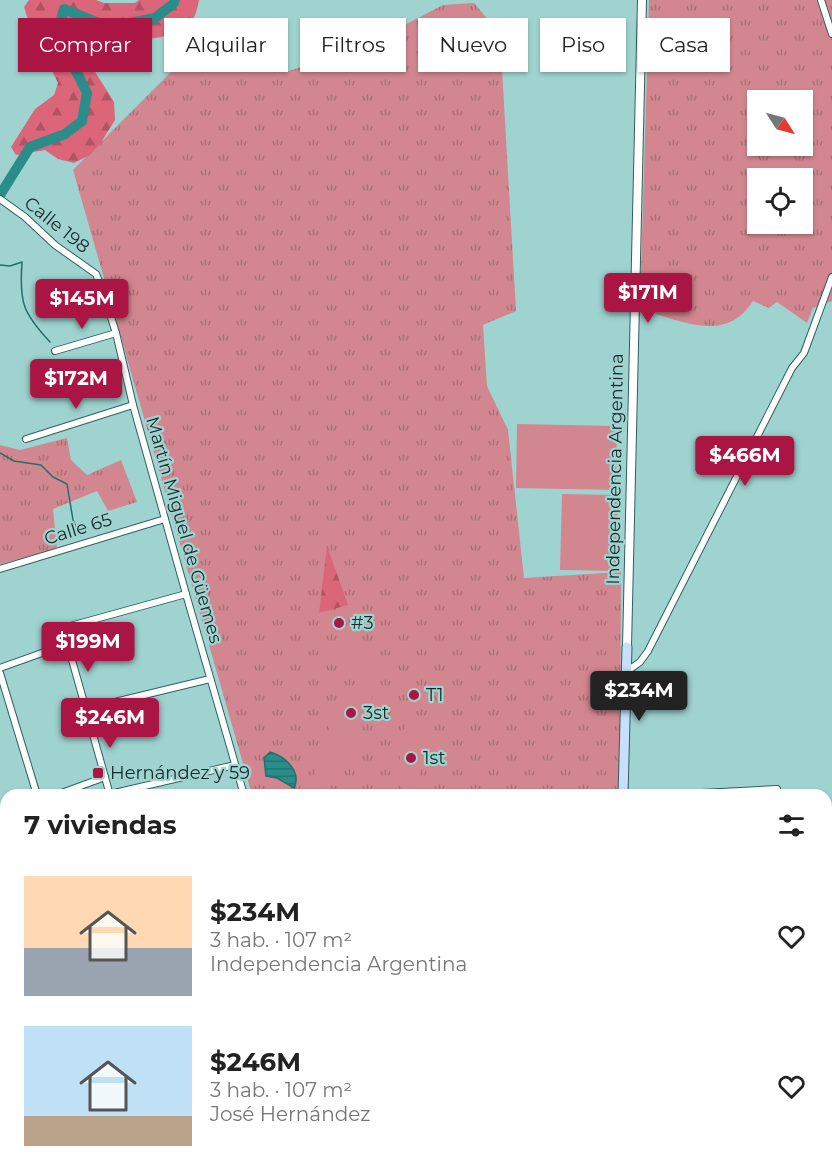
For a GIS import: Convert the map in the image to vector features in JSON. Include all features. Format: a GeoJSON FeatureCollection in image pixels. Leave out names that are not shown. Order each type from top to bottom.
{"type":"FeatureCollection","features":[{"type":"Feature","properties":{"kind":"main road","name":"Independencia Argentina"},"geometry":{"type":"LineString","coordinates":[[623,789],[627,647]]}},
{"type":"Feature","properties":{"kind":"street","name":"Independencia Argentina"},"geometry":{"type":"LineString","coordinates":[[627,647],[642,0]]}},
{"type":"Feature","properties":{"kind":"street"},"geometry":{"type":"LineString","coordinates":[[821,0],[832,34]]}},
{"type":"Feature","properties":{"kind":"street","name":"Calle 198"},"geometry":{"type":"LineString","coordinates":[[2,200],[25,217],[55,246],[96,274]]}},
{"type":"Feature","properties":{"kind":"street","name":"Martín Miguel de Güemes"},"geometry":{"type":"LineString","coordinates":[[96,274],[116,333],[133,405],[242,789]]}},
{"type":"Feature","properties":{"kind":"street"},"geometry":{"type":"LineString","coordinates":[[626,672],[640,662],[648,651],[792,368],[804,353],[832,277]]}},
{"type":"Feature","properties":{"kind":"street"},"geometry":{"type":"LineString","coordinates":[[55,351],[116,333]]}},
{"type":"Feature","properties":{"kind":"street"},"geometry":{"type":"LineString","coordinates":[[26,439],[133,405]]}},
{"type":"Feature","properties":{"kind":"street","name":"Calle 65"},"geometry":{"type":"LineString","coordinates":[[0,569],[165,519]]}},
{"type":"Feature","properties":{"kind":"street"},"geometry":{"type":"LineString","coordinates":[[108,789],[63,628],[186,594]]}},
{"type":"Feature","properties":{"kind":"street"},"geometry":{"type":"LineString","coordinates":[[0,668],[67,644]]}},
{"type":"Feature","properties":{"kind":"street"},"geometry":{"type":"LineString","coordinates":[[0,673],[35,789]]}},
{"type":"Feature","properties":{"kind":"street"},"geometry":{"type":"LineString","coordinates":[[86,709],[210,679]]}},
{"type":"Feature","properties":{"kind":"street"},"geometry":{"type":"LineString","coordinates":[[135,789],[235,765]]}},
{"type":"Feature","properties":{"kind":"street"},"geometry":{"type":"LineString","coordinates":[[72,789],[105,777]]}},
{"type":"Feature","properties":{"kind":"green space"},"geometry":{"type":"Polygon","coordinates":[[[29,0],[96,0],[104,3],[135,3],[139,0],[199,0],[193,18],[164,18],[164,36],[152,39],[152,18],[27,18],[24,7],[29,0]]]}},
{"type":"Feature","properties":{"kind":"green space"},"geometry":{"type":"Polygon","coordinates":[[[649,0],[832,0],[832,301],[813,308],[807,323],[777,302],[769,308],[753,301],[742,314],[729,322],[715,326],[686,323],[640,309],[647,72],[730,72],[730,18],[648,18],[649,0]]]}},
{"type":"Feature","properties":{"kind":"green space"},"geometry":{"type":"Polygon","coordinates":[[[474,3],[487,18],[418,18],[443,5],[474,3]]]}},
{"type":"Feature","properties":{"kind":"green space"},"geometry":{"type":"Polygon","coordinates":[[[418,18],[418,72],[502,72],[516,311],[483,325],[487,386],[508,430],[524,578],[621,572],[620,789],[250,789],[73,170],[171,72],[288,72],[300,67],[300,72],[406,72],[406,24],[418,18]]]}},
{"type":"Feature","properties":{"kind":"green space"},"geometry":{"type":"Polygon","coordinates":[[[52,72],[95,72],[114,102],[115,120],[90,155],[74,163],[58,159],[45,150],[16,155],[11,147],[35,109],[54,95],[58,83],[52,72]]]}},
{"type":"Feature","properties":{"kind":"green space"},"geometry":{"type":"Polygon","coordinates":[[[517,424],[617,426],[616,490],[516,488],[517,424]]]}},
{"type":"Feature","properties":{"kind":"green space"},"geometry":{"type":"Polygon","coordinates":[[[67,438],[71,460],[87,475],[121,460],[137,502],[108,511],[97,491],[53,509],[57,549],[0,564],[0,445],[20,450],[67,438]]]}},
{"type":"Feature","properties":{"kind":"green space"},"geometry":{"type":"Polygon","coordinates":[[[562,494],[618,495],[616,571],[560,570],[562,494]]]}},
{"type":"Feature","properties":{"kind":"green space"},"geometry":{"type":"Polygon","coordinates":[[[327,546],[348,605],[319,613],[327,546]]]}},
{"type":"Feature","properties":{"kind":"green space","name":"3st"},"geometry":{"type":"Polygon","coordinates":[[[353,629],[359,631],[371,658],[374,672],[373,693],[364,722],[355,740],[358,752],[355,756],[346,755],[341,761],[330,789],[311,789],[313,775],[322,766],[323,744],[330,727],[326,719],[327,714],[336,712],[342,699],[356,681],[334,644],[353,629]]]}},
{"type":"Feature","properties":{"kind":"green space","name":"1st"},"geometry":{"type":"Polygon","coordinates":[[[417,719],[427,721],[432,725],[431,740],[418,767],[426,789],[402,789],[399,749],[401,734],[408,722],[417,719]]]}},
{"type":"Feature","properties":{"kind":"water"},"geometry":{"type":"Polygon","coordinates":[[[270,752],[281,757],[291,766],[296,776],[294,788],[277,778],[266,776],[264,758],[270,752]]]}},
{"type":"Feature","properties":{"kind":"waterway"},"geometry":{"type":"LineString","coordinates":[[0,195],[30,147],[65,134],[82,121],[87,93],[57,33],[64,9],[108,27],[155,18],[175,0]]}},
{"type":"Feature","properties":{"kind":"waterway"},"geometry":{"type":"LineString","coordinates":[[0,265],[10,266],[22,262],[22,298],[28,315],[50,342]]}},
{"type":"Feature","properties":{"kind":"waterway"},"geometry":{"type":"LineString","coordinates":[[0,453],[14,461],[41,465],[53,477],[67,484],[73,520],[77,529]]}},
{"type":"Feature","properties":{"kind":"place","name":"#3"},"geometry":{"type":"Point","coordinates":[339,623]}},
{"type":"Feature","properties":{"kind":"place","name":"T1"},"geometry":{"type":"Point","coordinates":[414,695]}},
{"type":"Feature","properties":{"kind":"place","name":"3st"},"geometry":{"type":"Point","coordinates":[351,713]}},
{"type":"Feature","properties":{"kind":"place","name":"1st"},"geometry":{"type":"Point","coordinates":[411,758]}},
{"type":"Feature","properties":{"kind":"place","name":"Hernández y 59"},"geometry":{"type":"Point","coordinates":[98,773]}}]}
